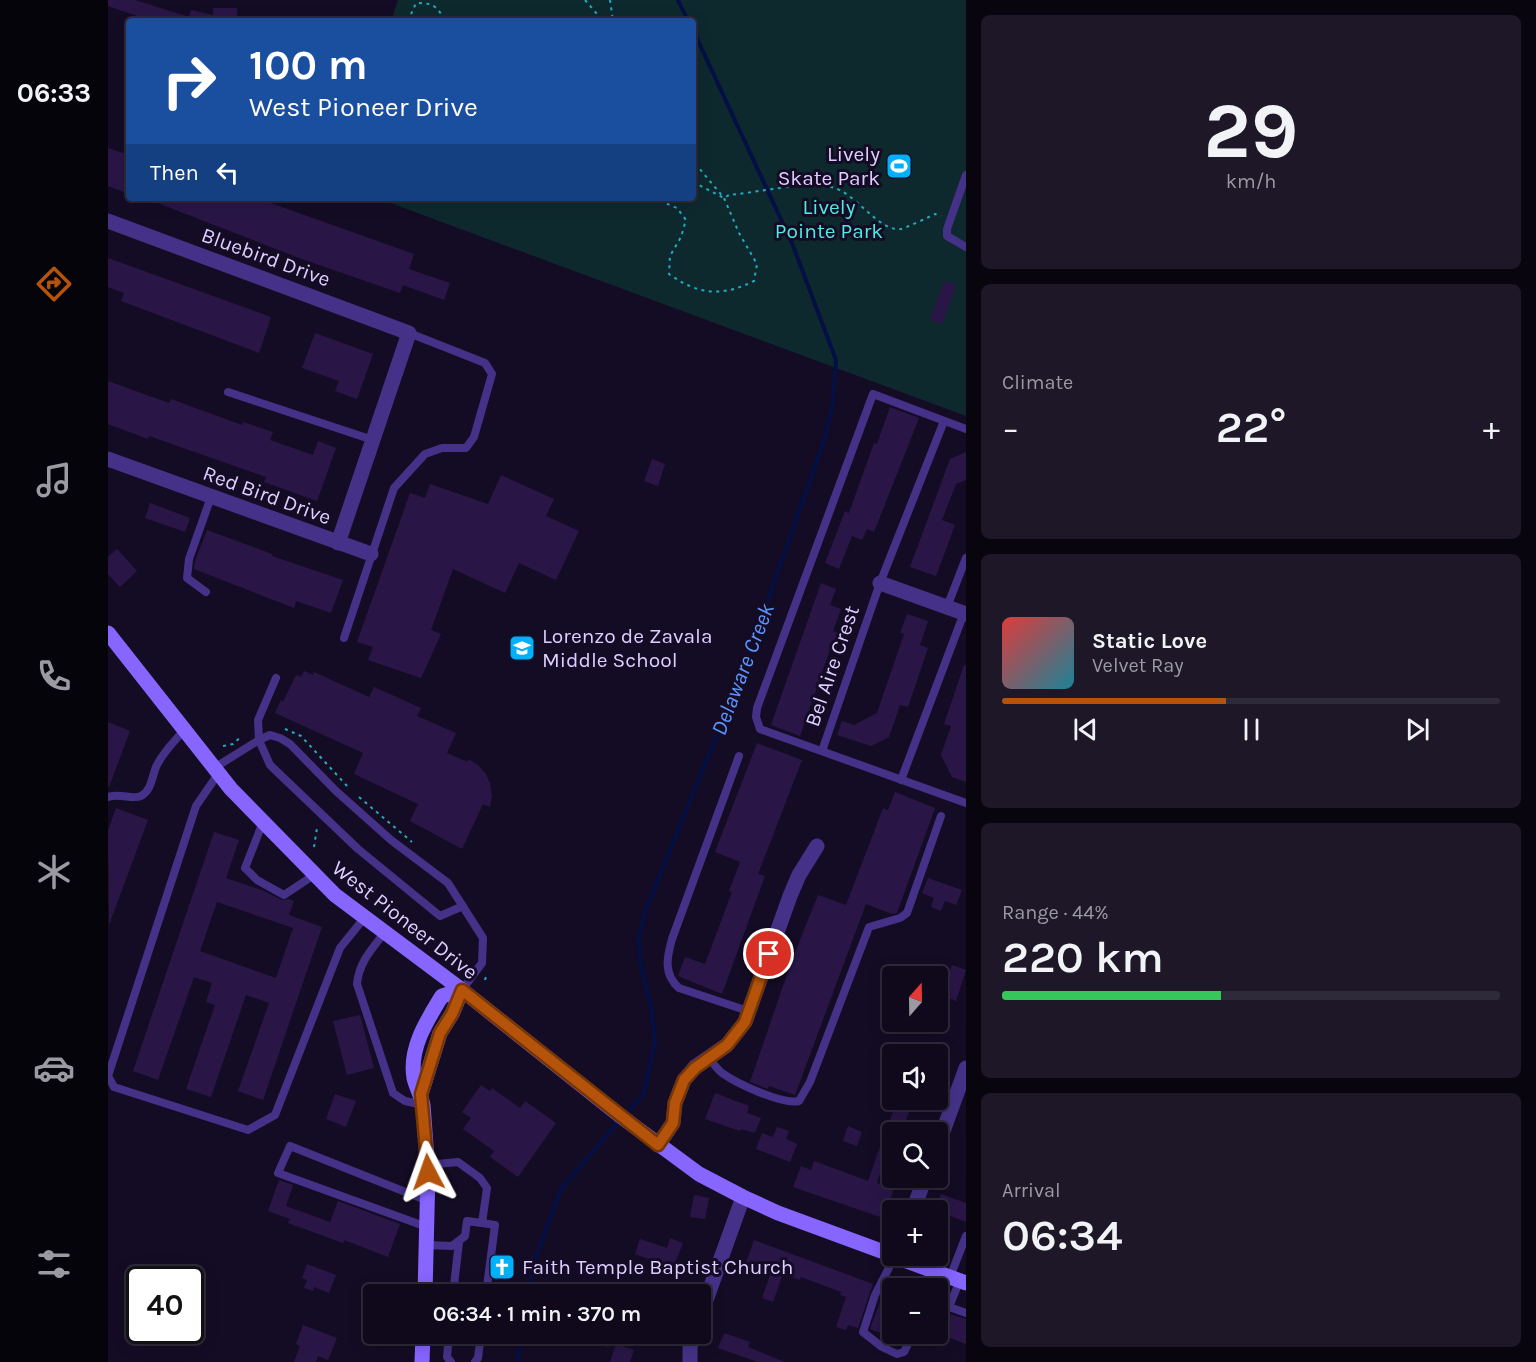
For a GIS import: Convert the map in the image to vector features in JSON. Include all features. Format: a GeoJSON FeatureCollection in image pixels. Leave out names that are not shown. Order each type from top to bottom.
{"type":"FeatureCollection","features":[{"type":"Feature","properties":{"kind":"main road","name":"West Pioneer Drive"},"geometry":{"type":"LineString","coordinates":[[108,633],[231,789],[335,895],[462,990],[603,1103],[699,1174],[743,1197],[882,1251]]}},
{"type":"Feature","properties":{"kind":"main road"},"geometry":{"type":"LineString","coordinates":[[424,1284],[428,1201],[422,1100],[440,1033],[452,1014],[462,990]]}},
{"type":"Feature","properties":{"kind":"main road","name":"West Pioneer Drive"},"geometry":{"type":"LineString","coordinates":[[921,1266],[953,1278]]}},
{"type":"Feature","properties":{"kind":"main road"},"geometry":{"type":"LineString","coordinates":[[422,1362],[423,1344]]}},
{"type":"Feature","properties":{"kind":"street","name":"Bluebird Drive"},"geometry":{"type":"LineString","coordinates":[[108,221],[409,333]]}},
{"type":"Feature","properties":{"kind":"street","name":"Red Bird Drive"},"geometry":{"type":"LineString","coordinates":[[108,459],[338,543],[409,333]]}},
{"type":"Feature","properties":{"kind":"street"},"geometry":{"type":"LineString","coordinates":[[338,543],[371,554]]}},
{"type":"Feature","properties":{"kind":"street"},"geometry":{"type":"LineString","coordinates":[[880,583],[965,614]]}},
{"type":"Feature","properties":{"kind":"street"},"geometry":{"type":"LineString","coordinates":[[654,1141],[673,1123],[675,1103],[684,1080],[735,1035],[745,1022],[799,875],[817,846]]}},
{"type":"Feature","properties":{"kind":"street"},"geometry":{"type":"LineString","coordinates":[[946,1122],[966,1068]]}},
{"type":"Feature","properties":{"kind":"street"},"geometry":{"type":"LineString","coordinates":[[711,1286],[743,1197]]}},
{"type":"Feature","properties":{"kind":"lane"},"geometry":{"type":"LineString","coordinates":[[966,175],[949,219],[947,236],[966,246]]}},
{"type":"Feature","properties":{"kind":"lane"},"geometry":{"type":"LineString","coordinates":[[344,638],[394,488],[424,454],[442,448],[466,448],[474,437],[492,374],[485,363],[409,333]]}},
{"type":"Feature","properties":{"kind":"lane"},"geometry":{"type":"LineString","coordinates":[[228,392],[373,440]]}},
{"type":"Feature","properties":{"kind":"lane"},"geometry":{"type":"LineString","coordinates":[[822,752],[760,729],[756,717],[757,708],[873,394],[966,429]]}},
{"type":"Feature","properties":{"kind":"lane","name":"Bel Aire Crest"},"geometry":{"type":"LineString","coordinates":[[944,421],[880,583],[822,752],[966,803]]}},
{"type":"Feature","properties":{"kind":"lane"},"geometry":{"type":"LineString","coordinates":[[206,592],[188,578],[189,559],[211,497]]}},
{"type":"Feature","properties":{"kind":"lane"},"geometry":{"type":"LineString","coordinates":[[947,607],[966,558]]}},
{"type":"Feature","properties":{"kind":"lane"},"geometry":{"type":"LineString","coordinates":[[901,780],[965,614]]}},
{"type":"Feature","properties":{"kind":"lane"},"geometry":{"type":"LineString","coordinates":[[276,678],[258,720],[259,740],[270,765],[358,849],[440,916],[463,906]]}},
{"type":"Feature","properties":{"kind":"lane"},"geometry":{"type":"LineString","coordinates":[[108,797],[126,795],[137,798],[144,795],[156,766],[167,749],[185,729]]}},
{"type":"Feature","properties":{"kind":"lane"},"geometry":{"type":"LineString","coordinates":[[365,917],[340,948],[275,1115],[248,1130],[114,1088],[108,1076],[196,806],[216,771],[259,740],[270,735],[290,744],[336,791],[375,826],[448,883],[483,938],[482,963],[462,990]]}},
{"type":"Feature","properties":{"kind":"lane"},"geometry":{"type":"LineString","coordinates":[[739,756],[666,959],[671,981],[679,988],[748,1011]]}},
{"type":"Feature","properties":{"kind":"lane"},"geometry":{"type":"LineString","coordinates":[[709,1058],[718,1069],[732,1079],[784,1101],[799,1101],[810,1082],[869,927],[900,918],[907,912],[941,816]]}},
{"type":"Feature","properties":{"kind":"lane"},"geometry":{"type":"LineString","coordinates":[[263,822],[246,868],[258,880],[284,895],[314,875]]}},
{"type":"Feature","properties":{"kind":"lane"},"geometry":{"type":"LineString","coordinates":[[385,932],[362,962],[357,984],[393,1093],[405,1101],[422,1100]]}},
{"type":"Feature","properties":{"kind":"lane"},"geometry":{"type":"LineString","coordinates":[[427,1227],[278,1173],[290,1146],[428,1201]]}},
{"type":"Feature","properties":{"kind":"lane"},"geometry":{"type":"LineString","coordinates":[[427,1165],[458,1162],[480,1178],[487,1188],[482,1223]]}},
{"type":"Feature","properties":{"kind":"lane"},"geometry":{"type":"LineString","coordinates":[[426,1245],[452,1246],[459,1242],[465,1236],[467,1221],[495,1225],[487,1284]]}},
{"type":"Feature","properties":{"kind":"lane"},"geometry":{"type":"LineString","coordinates":[[966,1236],[953,1278],[949,1307],[966,1313]]}},
{"type":"Feature","properties":{"kind":"lane"},"geometry":{"type":"LineString","coordinates":[[454,1284],[459,1242]]}},
{"type":"Feature","properties":{"kind":"lane"},"geometry":{"type":"LineString","coordinates":[[882,1281],[862,1332],[882,1347],[897,1354],[904,1352],[908,1344]]}},
{"type":"Feature","properties":{"kind":"lane"},"geometry":{"type":"LineString","coordinates":[[448,1344],[447,1357],[451,1362]]}},
{"type":"Feature","properties":{"kind":"lane"},"geometry":{"type":"LineString","coordinates":[[475,1362],[478,1358],[480,1344]]}},
{"type":"Feature","properties":{"kind":"path"},"geometry":{"type":"LineString","coordinates":[[585,0],[600,18]]}},
{"type":"Feature","properties":{"kind":"path"},"geometry":{"type":"LineString","coordinates":[[610,0],[613,18]]}},
{"type":"Feature","properties":{"kind":"path"},"geometry":{"type":"LineString","coordinates":[[409,18],[416,3],[428,3],[437,7],[441,14],[440,18]]}},
{"type":"Feature","properties":{"kind":"path"},"geometry":{"type":"LineString","coordinates":[[660,201],[677,208],[686,220],[681,237],[670,256],[669,273],[684,284],[700,291],[735,291],[754,281],[757,264],[739,233],[724,198],[696,165]]}},
{"type":"Feature","properties":{"kind":"path"},"geometry":{"type":"LineString","coordinates":[[696,184],[724,198]]}},
{"type":"Feature","properties":{"kind":"path"},"geometry":{"type":"LineString","coordinates":[[724,198],[729,195],[817,186],[845,192],[890,227],[902,229],[935,214],[949,219]]}},
{"type":"Feature","properties":{"kind":"path"},"geometry":{"type":"LineString","coordinates":[[223,746],[232,744],[242,736]]}},
{"type":"Feature","properties":{"kind":"green space","name":"Lively Pointe Park"},"geometry":{"type":"Polygon","coordinates":[[[398,0],[966,0],[966,416],[385,201],[696,201],[696,18],[392,18],[398,0]]]}},
{"type":"Feature","properties":{"kind":"building"},"geometry":{"type":"Polygon","coordinates":[[[108,0],[135,0],[189,17],[191,10],[213,15],[213,8],[237,8],[237,18],[143,18],[108,6],[108,0]]]}},
{"type":"Feature","properties":{"kind":"building"},"geometry":{"type":"Polygon","coordinates":[[[108,148],[126,154],[126,193],[108,186],[108,148]]]}},
{"type":"Feature","properties":{"kind":"building"},"geometry":{"type":"Polygon","coordinates":[[[153,201],[265,201],[414,254],[409,269],[450,283],[444,300],[403,285],[400,293],[299,258],[153,201]]]}},
{"type":"Feature","properties":{"kind":"building"},"geometry":{"type":"Polygon","coordinates":[[[108,258],[271,317],[259,353],[121,301],[124,293],[108,287],[108,258]]]}},
{"type":"Feature","properties":{"kind":"building"},"geometry":{"type":"Polygon","coordinates":[[[944,281],[957,285],[942,324],[930,320],[944,281]]]}},
{"type":"Feature","properties":{"kind":"building"},"geometry":{"type":"Polygon","coordinates":[[[315,333],[373,354],[357,399],[335,391],[339,381],[302,368],[315,333]]]}},
{"type":"Feature","properties":{"kind":"building"},"geometry":{"type":"Polygon","coordinates":[[[108,381],[169,403],[171,399],[242,425],[243,422],[273,432],[270,440],[313,455],[318,441],[336,448],[317,501],[264,482],[266,477],[108,424],[108,381]]]}},
{"type":"Feature","properties":{"kind":"building"},"geometry":{"type":"Polygon","coordinates":[[[890,407],[919,418],[874,532],[867,529],[862,540],[852,536],[839,569],[825,563],[845,511],[849,513],[874,443],[877,444],[890,407]]]}},
{"type":"Feature","properties":{"kind":"building"},"geometry":{"type":"Polygon","coordinates":[[[966,452],[966,480],[956,484],[942,520],[955,525],[936,576],[910,567],[950,459],[966,452]]]}},
{"type":"Feature","properties":{"kind":"building"},"geometry":{"type":"Polygon","coordinates":[[[652,459],[665,464],[658,486],[644,481],[652,459]]]}},
{"type":"Feature","properties":{"kind":"building"},"geometry":{"type":"Polygon","coordinates":[[[501,475],[554,499],[546,516],[579,531],[556,580],[519,563],[505,593],[453,569],[431,630],[441,634],[421,678],[368,660],[373,647],[357,642],[410,493],[425,498],[430,484],[488,504],[501,475]]]}},
{"type":"Feature","properties":{"kind":"building"},"geometry":{"type":"Polygon","coordinates":[[[150,503],[190,518],[185,532],[145,518],[150,503]]]}},
{"type":"Feature","properties":{"kind":"building"},"geometry":{"type":"Polygon","coordinates":[[[207,530],[272,554],[272,556],[343,580],[331,613],[296,601],[294,608],[194,569],[207,530]]]}},
{"type":"Feature","properties":{"kind":"building"},"geometry":{"type":"Polygon","coordinates":[[[117,549],[137,571],[120,587],[108,574],[108,557],[117,549]]]}},
{"type":"Feature","properties":{"kind":"building"},"geometry":{"type":"Polygon","coordinates":[[[821,583],[836,589],[830,605],[841,609],[833,631],[839,633],[835,645],[832,644],[800,736],[771,725],[821,583]]]}},
{"type":"Feature","properties":{"kind":"building"},"geometry":{"type":"Polygon","coordinates":[[[907,614],[928,621],[920,645],[928,648],[908,707],[900,705],[889,737],[871,746],[837,735],[842,721],[854,725],[877,713],[904,634],[900,633],[907,614]]]}},
{"type":"Feature","properties":{"kind":"building"},"geometry":{"type":"Polygon","coordinates":[[[964,665],[966,665],[966,782],[952,777],[941,755],[951,726],[944,724],[964,665]]]}},
{"type":"Feature","properties":{"kind":"building"},"geometry":{"type":"Polygon","coordinates":[[[304,671],[313,675],[314,672],[369,697],[374,687],[421,708],[417,716],[456,733],[447,753],[468,762],[468,759],[478,765],[486,774],[492,796],[490,807],[483,804],[462,849],[410,821],[418,804],[354,774],[363,753],[275,713],[296,675],[301,677],[304,671]]]}},
{"type":"Feature","properties":{"kind":"building"},"geometry":{"type":"Polygon","coordinates":[[[108,722],[130,731],[109,787],[108,787],[108,722]]]}},
{"type":"Feature","properties":{"kind":"building"},"geometry":{"type":"Polygon","coordinates":[[[757,743],[802,760],[758,874],[765,876],[722,994],[678,976],[685,957],[705,964],[732,892],[729,891],[740,862],[715,852],[757,743]]]}},
{"type":"Feature","properties":{"kind":"building"},"geometry":{"type":"Polygon","coordinates":[[[895,792],[935,808],[897,913],[892,914],[866,904],[795,1095],[750,1082],[792,960],[818,895],[846,905],[883,808],[888,810],[895,792]]]}},
{"type":"Feature","properties":{"kind":"building"},"geometry":{"type":"Polygon","coordinates":[[[116,808],[148,820],[109,925],[108,831],[116,808]]]}},
{"type":"Feature","properties":{"kind":"building"},"geometry":{"type":"Polygon","coordinates":[[[214,832],[239,840],[226,878],[282,900],[294,901],[289,915],[322,927],[263,1100],[238,1091],[269,1003],[246,995],[211,1097],[186,1089],[215,1005],[206,1002],[212,983],[194,977],[158,1080],[133,1071],[214,832]],[[217,902],[200,951],[276,978],[293,928],[217,902]]]}},
{"type":"Feature","properties":{"kind":"building"},"geometry":{"type":"Polygon","coordinates":[[[928,878],[962,890],[956,905],[945,901],[941,911],[931,907],[934,898],[922,893],[928,878]]]}},
{"type":"Feature","properties":{"kind":"building"},"geometry":{"type":"Polygon","coordinates":[[[952,965],[966,970],[956,1001],[948,998],[948,976],[952,965]]]}},
{"type":"Feature","properties":{"kind":"building"},"geometry":{"type":"Polygon","coordinates":[[[360,1015],[374,1068],[347,1075],[333,1021],[360,1015]]]}},
{"type":"Feature","properties":{"kind":"building"},"geometry":{"type":"Polygon","coordinates":[[[481,1085],[490,1091],[492,1088],[520,1108],[525,1101],[556,1123],[518,1177],[490,1157],[494,1151],[463,1129],[471,1118],[462,1112],[481,1085]]]}},
{"type":"Feature","properties":{"kind":"building"},"geometry":{"type":"Polygon","coordinates":[[[715,1093],[749,1106],[747,1113],[761,1118],[755,1133],[741,1129],[740,1131],[705,1119],[715,1093]]]}},
{"type":"Feature","properties":{"kind":"building"},"geometry":{"type":"Polygon","coordinates":[[[335,1094],[356,1101],[346,1127],[326,1119],[335,1094]]]}},
{"type":"Feature","properties":{"kind":"building"},"geometry":{"type":"Polygon","coordinates":[[[894,1110],[910,1110],[905,1122],[889,1122],[894,1110]]]}},
{"type":"Feature","properties":{"kind":"building"},"geometry":{"type":"Polygon","coordinates":[[[848,1126],[862,1132],[857,1146],[843,1141],[848,1126]]]}},
{"type":"Feature","properties":{"kind":"building"},"geometry":{"type":"Polygon","coordinates":[[[777,1127],[789,1131],[786,1139],[797,1144],[790,1162],[756,1149],[762,1133],[773,1137],[777,1127]]]}},
{"type":"Feature","properties":{"kind":"building"},"geometry":{"type":"Polygon","coordinates":[[[882,1141],[882,1167],[877,1183],[882,1185],[882,1188],[894,1189],[890,1200],[882,1200],[882,1218],[793,1187],[801,1166],[811,1170],[814,1161],[868,1181],[882,1141]]]}},
{"type":"Feature","properties":{"kind":"building"},"geometry":{"type":"Polygon","coordinates":[[[279,1180],[293,1185],[286,1206],[330,1222],[338,1201],[400,1224],[388,1257],[344,1240],[343,1243],[288,1223],[290,1219],[268,1211],[279,1180]]]}},
{"type":"Feature","properties":{"kind":"building"},"geometry":{"type":"Polygon","coordinates":[[[941,1194],[966,1203],[966,1222],[948,1215],[948,1200],[939,1200],[941,1194]]]}},
{"type":"Feature","properties":{"kind":"building"},"geometry":{"type":"Polygon","coordinates":[[[694,1195],[709,1198],[705,1219],[690,1217],[694,1195]]]}},
{"type":"Feature","properties":{"kind":"building"},"geometry":{"type":"Polygon","coordinates":[[[670,1238],[683,1243],[673,1268],[635,1254],[640,1239],[667,1248],[670,1238]]]}},
{"type":"Feature","properties":{"kind":"building"},"geometry":{"type":"Polygon","coordinates":[[[754,1240],[873,1284],[858,1328],[848,1325],[846,1330],[836,1327],[846,1297],[840,1295],[841,1292],[801,1277],[800,1280],[783,1274],[773,1302],[762,1298],[770,1275],[753,1269],[752,1274],[743,1271],[754,1240]]]}},
{"type":"Feature","properties":{"kind":"building"},"geometry":{"type":"Polygon","coordinates":[[[307,1264],[336,1275],[329,1293],[314,1287],[313,1291],[304,1288],[307,1280],[302,1278],[307,1264]]]}},
{"type":"Feature","properties":{"kind":"building"},"geometry":{"type":"Polygon","coordinates":[[[882,1296],[882,1333],[870,1329],[882,1296]]]}},
{"type":"Feature","properties":{"kind":"building"},"geometry":{"type":"Polygon","coordinates":[[[950,1314],[966,1319],[966,1344],[948,1337],[950,1314]]]}},
{"type":"Feature","properties":{"kind":"building"},"geometry":{"type":"Polygon","coordinates":[[[303,1325],[337,1338],[328,1360],[318,1356],[316,1362],[294,1362],[300,1346],[296,1344],[303,1325]]]}},
{"type":"Feature","properties":{"kind":"building"},"geometry":{"type":"Polygon","coordinates":[[[724,1333],[750,1342],[748,1347],[785,1362],[758,1362],[718,1348],[724,1333]]]}},
{"type":"Feature","properties":{"kind":"building"},"geometry":{"type":"Polygon","coordinates":[[[616,1344],[634,1350],[630,1362],[610,1362],[616,1344]]]}},
{"type":"Feature","properties":{"kind":"waterway","name":"Delaware Creek"},"geometry":{"type":"LineString","coordinates":[[678,0],[687,18]]}},
{"type":"Feature","properties":{"kind":"waterway","name":"Delaware Creek"},"geometry":{"type":"LineString","coordinates":[[624,1116],[643,1095],[655,1042],[651,1007],[640,962],[639,937],[645,912],[741,676],[824,441],[833,404],[836,360],[792,243],[696,36]]}},
{"type":"Feature","properties":{"kind":"waterway","name":"Delaware Creek"},"geometry":{"type":"LineString","coordinates":[[531,1284],[535,1259],[561,1189],[619,1121]]}},
{"type":"Feature","properties":{"kind":"waterway","name":"Delaware Creek"},"geometry":{"type":"LineString","coordinates":[[517,1362],[520,1344]]}},
{"type":"Feature","properties":{"kind":"place","name":"Lively Skate Park"},"geometry":{"type":"Point","coordinates":[899,166]}},
{"type":"Feature","properties":{"kind":"place","name":"Lorenzo de Zavala Middle School"},"geometry":{"type":"Point","coordinates":[522,648]}},
{"type":"Feature","properties":{"kind":"place","name":"Faith Temple Baptist Church"},"geometry":{"type":"Point","coordinates":[502,1267]}},
{"type":"Feature","properties":{"kind":"route"},"geometry":{"type":"LineString","coordinates":[[428,1172],[421,1094],[440,1033],[452,1014],[462,990],[658,1145],[673,1123],[675,1103],[684,1080],[690,1072],[727,1045],[745,1022],[769,954]]}}]}
